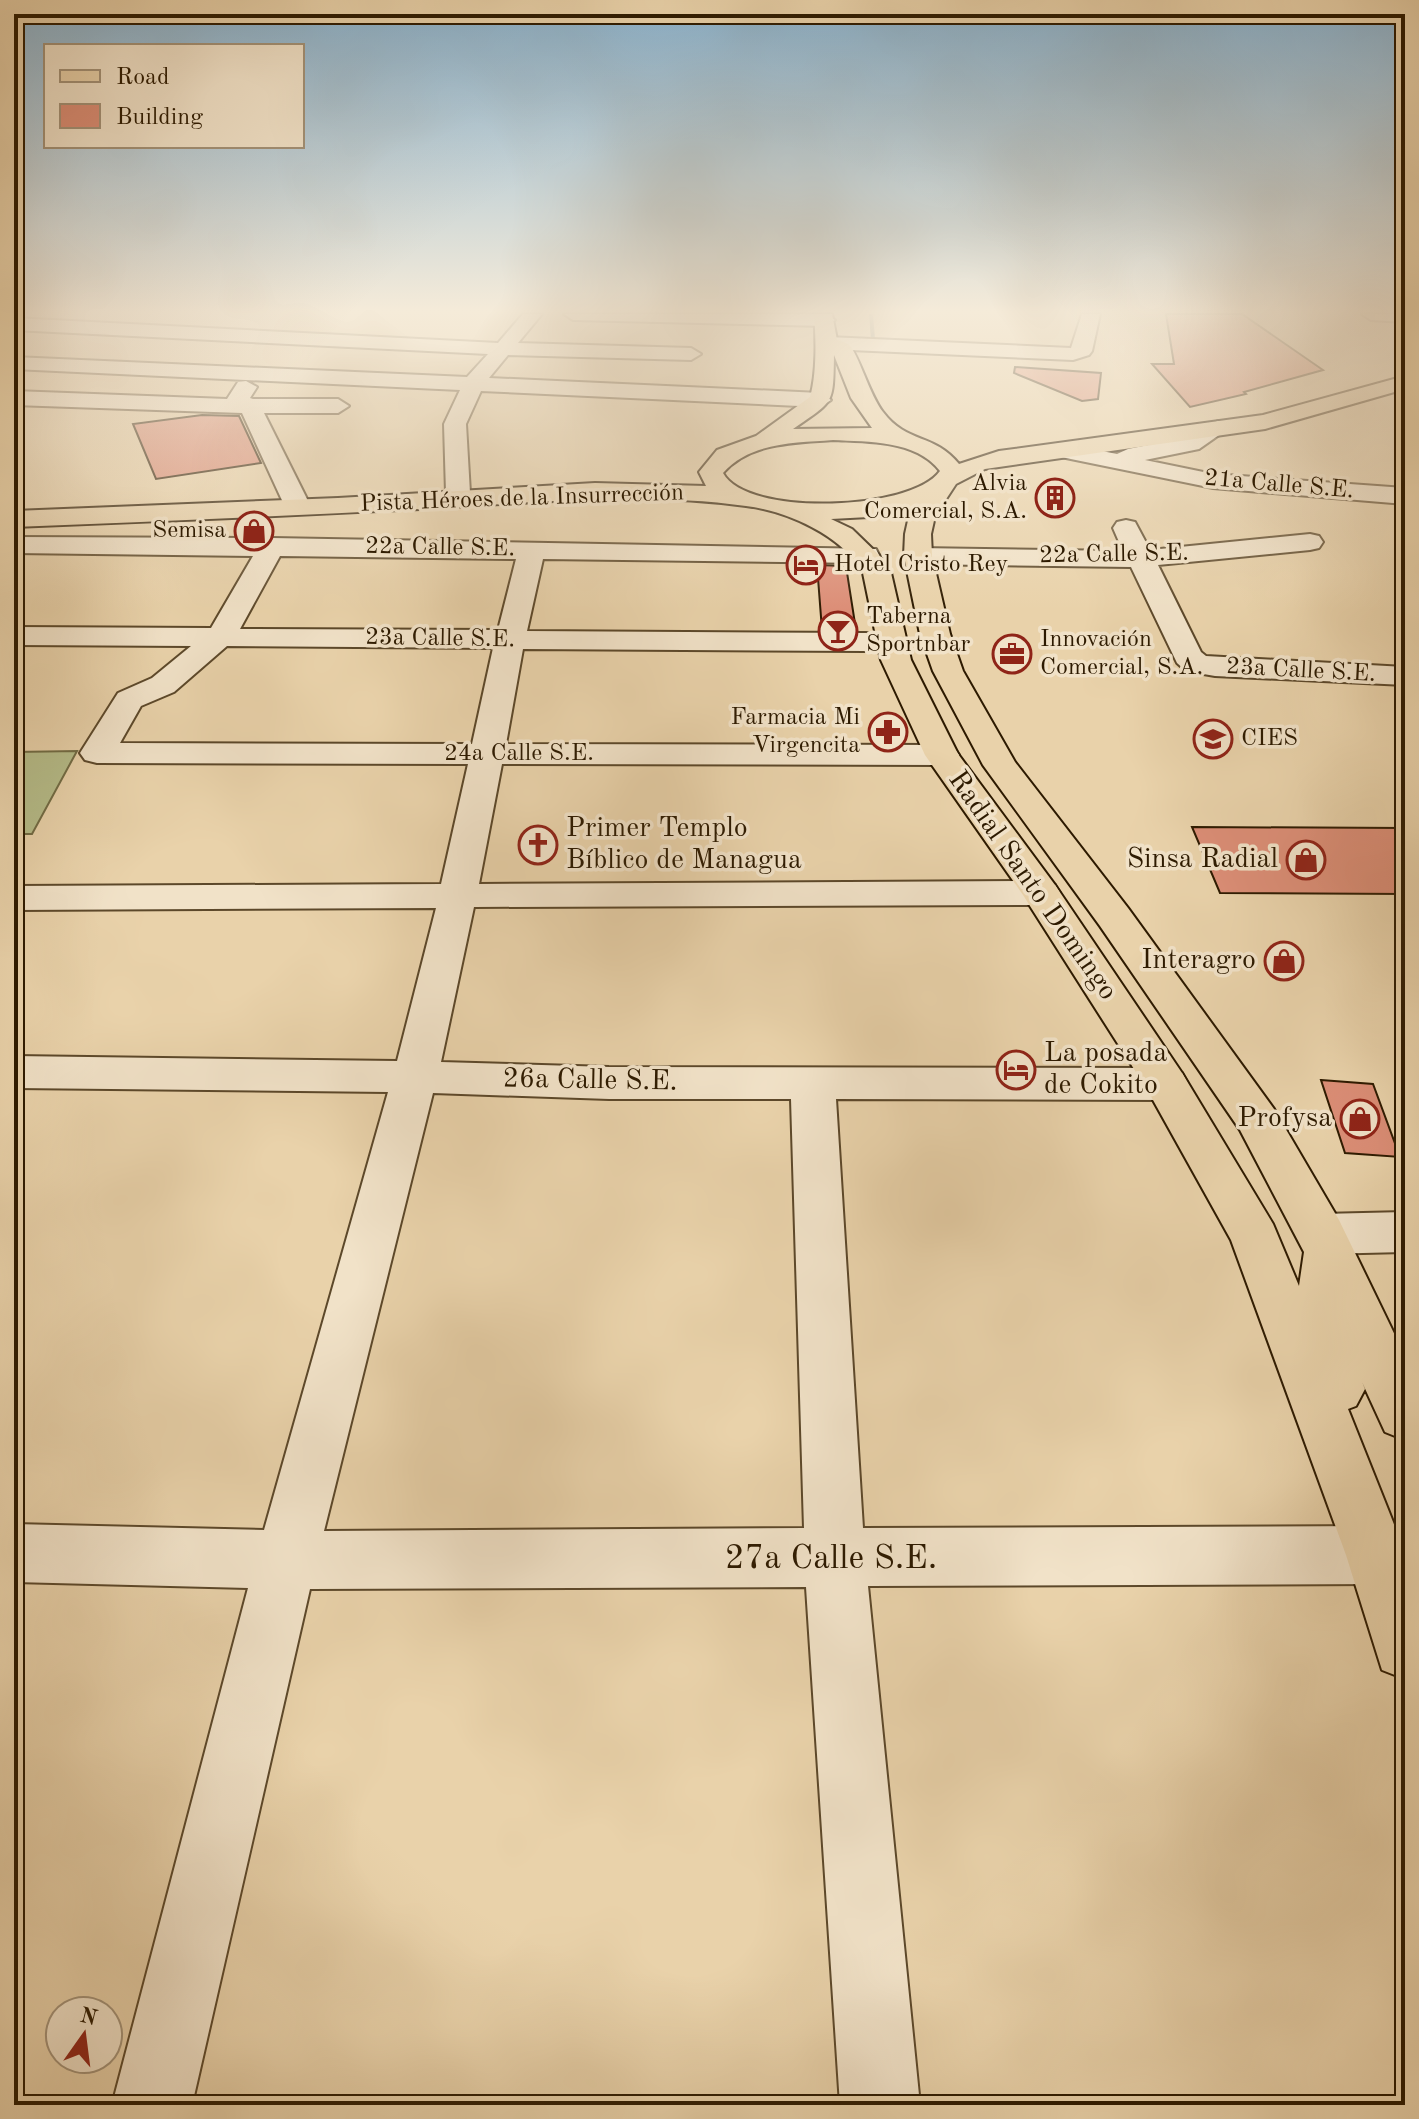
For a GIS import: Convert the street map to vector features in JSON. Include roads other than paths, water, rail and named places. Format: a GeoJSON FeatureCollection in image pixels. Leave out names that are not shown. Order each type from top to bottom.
{"type":"FeatureCollection","features":[{"type":"Feature","properties":{"kind":"main road"},"geometry":{"type":"LineString","coordinates":[[800,413],[751,444],[715,462],[711,476],[724,489],[775,506],[843,535],[866,555]]}},
{"type":"Feature","properties":{"kind":"main road"},"geometry":{"type":"LineString","coordinates":[[870,413],[901,440],[943,455],[952,466],[946,482]]}},
{"type":"Feature","properties":{"kind":"main road"},"geometry":{"type":"LineString","coordinates":[[751,444],[824,434],[968,442],[1103,433],[1275,413]]}},
{"type":"Feature","properties":{"kind":"main road"},"geometry":{"type":"LineString","coordinates":[[775,506],[830,510],[878,507],[919,498],[986,461],[1265,422],[1295,413]]}},
{"type":"Feature","properties":{"kind":"main road","name":"Pista Héroes de la Insurrección"},"geometry":{"type":"LineString","coordinates":[[14,519],[299,509],[458,493],[635,474],[696,462],[751,444]]}},
{"type":"Feature","properties":{"kind":"main road","name":"Radial Santo Domingo"},"geometry":{"type":"LineString","coordinates":[[946,482],[922,516],[918,556],[935,634],[948,671],[1000,765],[1114,917],[1258,1121],[1324,1241],[1404,1411]]}},
{"type":"Feature","properties":{"kind":"main road","name":"Pista Héroes de la Insurrección"},"geometry":{"type":"LineString","coordinates":[[329,506],[645,490],[714,493],[775,506]]}},
{"type":"Feature","properties":{"kind":"main road","name":"Radial Santo Domingo"},"geometry":{"type":"LineString","coordinates":[[866,555],[877,573],[896,660],[942,755],[1041,893],[1166,1084],[1255,1238],[1376,1555],[1405,1647]]}},
{"type":"Feature","properties":{"kind":"main road"},"geometry":{"type":"LineString","coordinates":[[1324,1241],[1323,1335],[1327,1362],[1361,1458],[1376,1555],[1405,1614]]}},
{"type":"Feature","properties":{"kind":"street"},"geometry":{"type":"LineString","coordinates":[[253,413],[299,509]]}},
{"type":"Feature","properties":{"kind":"street"},"geometry":{"type":"LineString","coordinates":[[458,493],[455,424],[460,413]]}},
{"type":"Feature","properties":{"kind":"street"},"geometry":{"type":"LineString","coordinates":[[1106,460],[1191,444],[1218,428]]}},
{"type":"Feature","properties":{"kind":"street","name":"21a Calle S.E."},"geometry":{"type":"LineString","coordinates":[[1061,450],[1254,486],[1405,496]]}},
{"type":"Feature","properties":{"kind":"street"},"geometry":{"type":"LineString","coordinates":[[1126,528],[1139,559]]}},
{"type":"Feature","properties":{"kind":"street","name":"22a Calle S.E."},"geometry":{"type":"LineString","coordinates":[[918,556],[1139,559],[1310,542]]}},
{"type":"Feature","properties":{"kind":"street","name":"22a Calle S.E."},"geometry":{"type":"LineString","coordinates":[[14,545],[866,555]]}},
{"type":"Feature","properties":{"kind":"street"},"geometry":{"type":"LineString","coordinates":[[221,636],[272,546]]}},
{"type":"Feature","properties":{"kind":"street"},"geometry":{"type":"LineString","coordinates":[[152,2105],[286,1560],[415,1077],[458,895],[510,640],[532,550]]}},
{"type":"Feature","properties":{"kind":"street","name":"23a Calle S.E."},"geometry":{"type":"LineString","coordinates":[[1139,559],[1188,657],[1197,664],[1405,676]]}},
{"type":"Feature","properties":{"kind":"street","name":"23a Calle S.E."},"geometry":{"type":"LineString","coordinates":[[14,636],[866,642]]}},
{"type":"Feature","properties":{"kind":"street","name":"24a Calle S.E."},"geometry":{"type":"LineString","coordinates":[[221,636],[163,685],[129,700],[97,753],[942,755]]}},
{"type":"Feature","properties":{"kind":"street"},"geometry":{"type":"LineString","coordinates":[[14,898],[1041,893]]}},
{"type":"Feature","properties":{"kind":"street","name":"26a Calle S.E."},"geometry":{"type":"LineString","coordinates":[[14,1072],[415,1077],[609,1083],[1166,1084]]}},
{"type":"Feature","properties":{"kind":"street"},"geometry":{"type":"LineString","coordinates":[[813,1082],[835,1559],[880,2105]]}},
{"type":"Feature","properties":{"kind":"street"},"geometry":{"type":"LineString","coordinates":[[1324,1241],[1405,1232]]}},
{"type":"Feature","properties":{"kind":"street","name":"27a Calle S.E."},"geometry":{"type":"LineString","coordinates":[[14,1553],[286,1560],[1376,1555]]}},
{"type":"Feature","properties":{"kind":"place","name":"Alvia Comercial, S.A."},"geometry":{"type":"Point","coordinates":[1055,498]}},
{"type":"Feature","properties":{"kind":"place","name":"Semisa"},"geometry":{"type":"Point","coordinates":[254,531]}},
{"type":"Feature","properties":{"kind":"place","name":"Hotel Cristo Rey"},"geometry":{"type":"Point","coordinates":[806,565]}},
{"type":"Feature","properties":{"kind":"place","name":"Taberna Sportnbar"},"geometry":{"type":"Point","coordinates":[838,631]}},
{"type":"Feature","properties":{"kind":"place","name":"Innovación Comercial, S.A."},"geometry":{"type":"Point","coordinates":[1012,654]}},
{"type":"Feature","properties":{"kind":"place","name":"Farmacia Mi Virgencita"},"geometry":{"type":"Point","coordinates":[888,732]}},
{"type":"Feature","properties":{"kind":"place","name":"CIES"},"geometry":{"type":"Point","coordinates":[1213,739]}},
{"type":"Feature","properties":{"kind":"place","name":"Primer Templo Bíblico de Managua"},"geometry":{"type":"Point","coordinates":[538,845]}},
{"type":"Feature","properties":{"kind":"place","name":"Sinsa Radial"},"geometry":{"type":"Point","coordinates":[1306,860]}},
{"type":"Feature","properties":{"kind":"place","name":"Interagro"},"geometry":{"type":"Point","coordinates":[1284,961]}},
{"type":"Feature","properties":{"kind":"place","name":"La posada de Cokito"},"geometry":{"type":"Point","coordinates":[1016,1070]}},
{"type":"Feature","properties":{"kind":"place","name":"Profysa"},"geometry":{"type":"Point","coordinates":[1360,1119]}}]}
